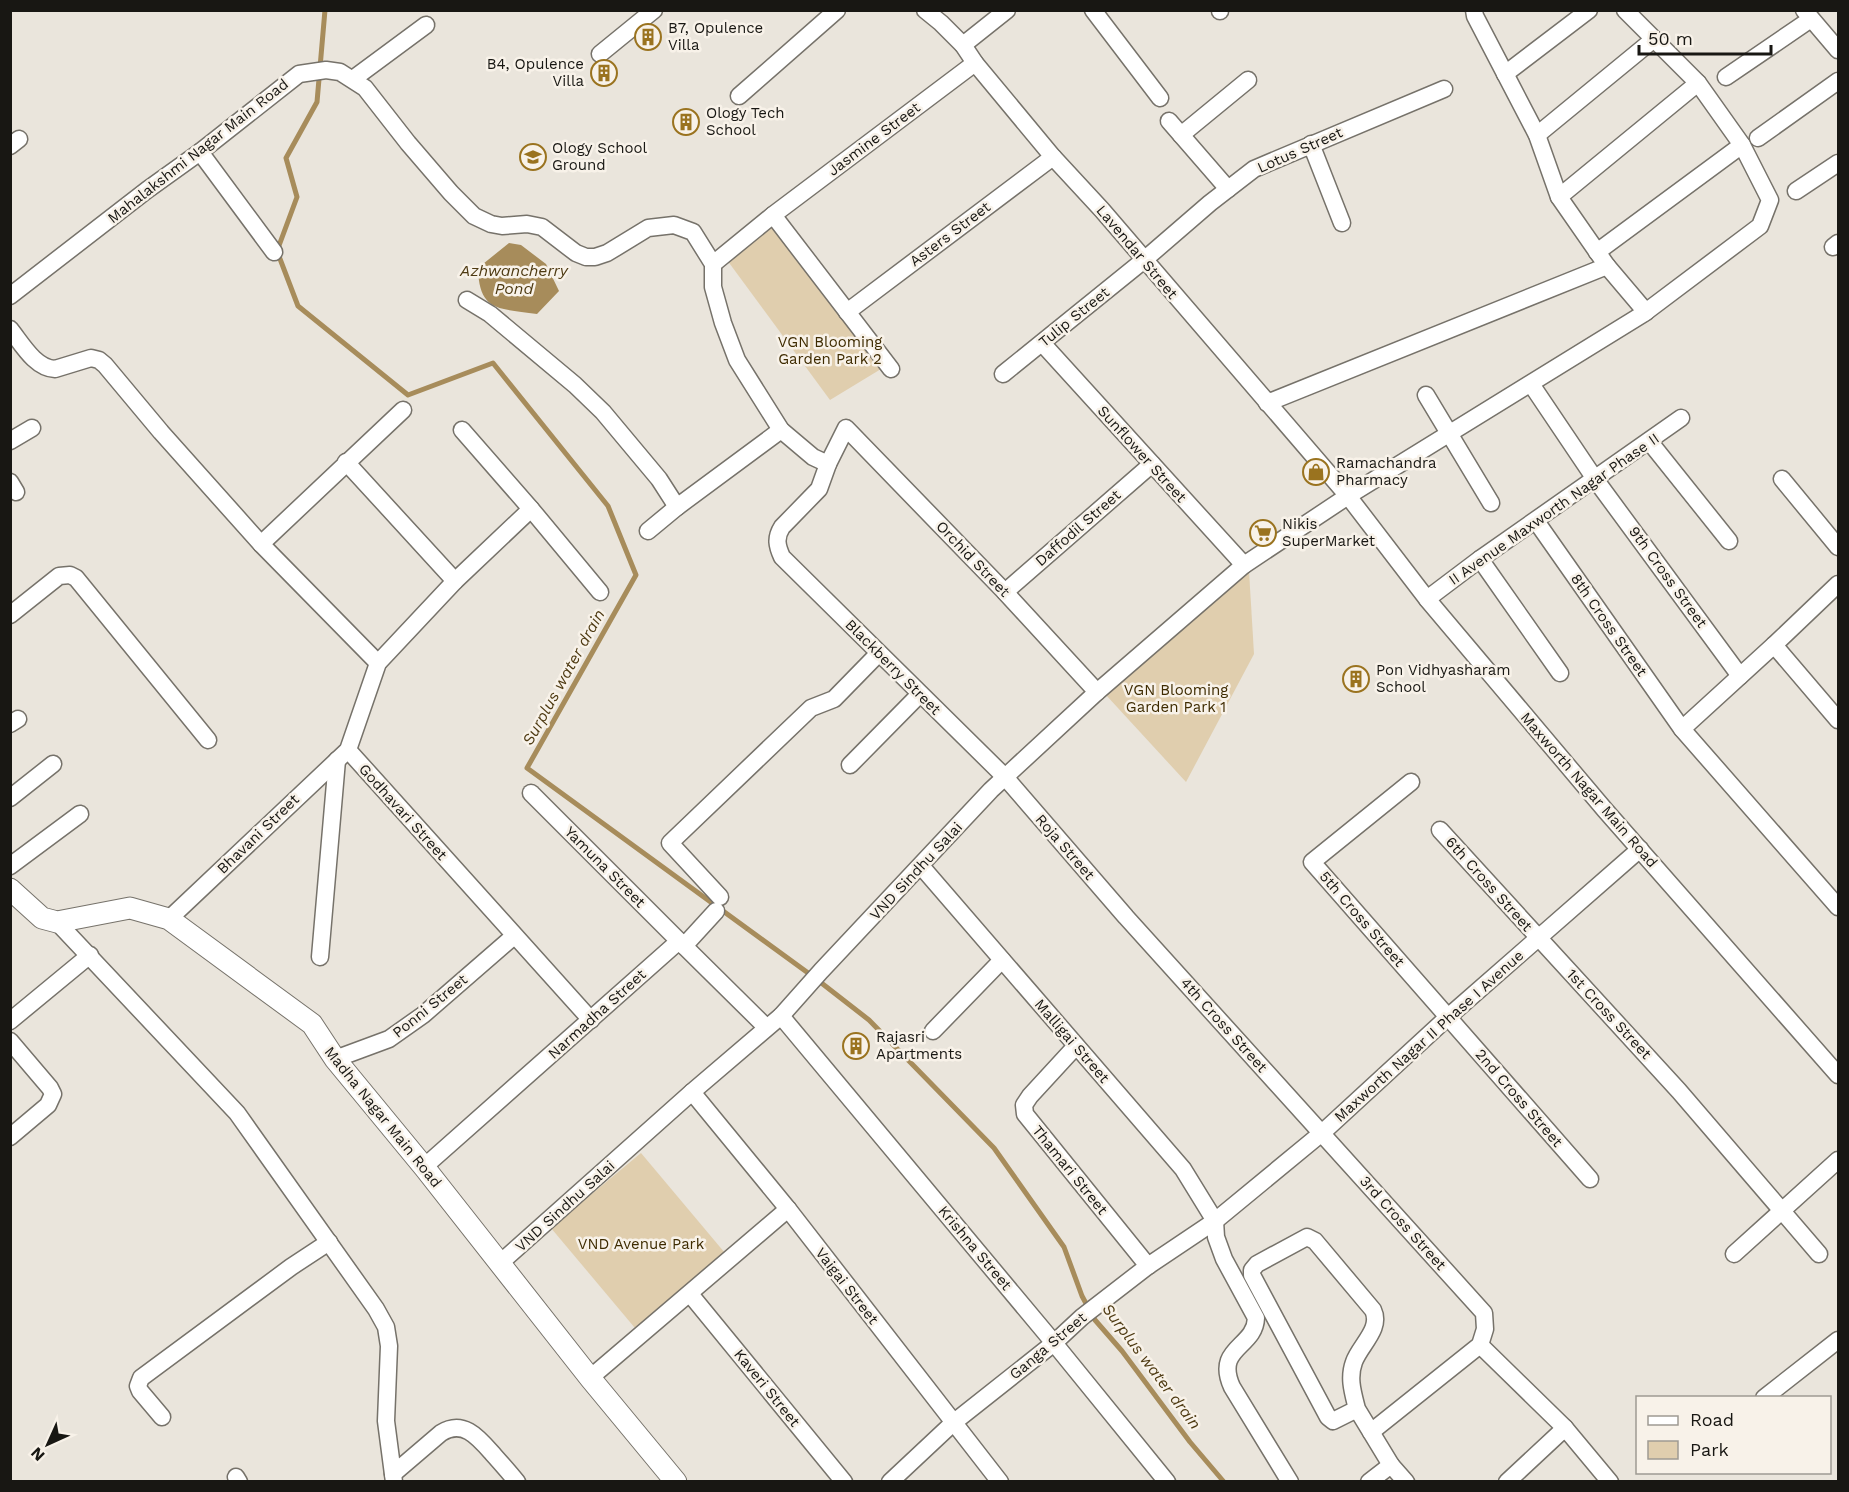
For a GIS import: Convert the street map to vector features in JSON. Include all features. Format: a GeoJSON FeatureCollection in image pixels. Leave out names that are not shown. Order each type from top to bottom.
{"type":"FeatureCollection","features":[{"type":"Feature","properties":{"kind":"street"},"geometry":{"type":"LineString","coordinates":[[600,54],[654,10]]}},
{"type":"Feature","properties":{"kind":"street"},"geometry":{"type":"LineString","coordinates":[[739,96],[837,10]]}},
{"type":"Feature","properties":{"kind":"street","name":"Lavendar Street"},"geometry":{"type":"LineString","coordinates":[[925,10],[963,45],[975,63],[1053,157],[1102,210],[1348,496]]}},
{"type":"Feature","properties":{"kind":"street"},"geometry":{"type":"LineString","coordinates":[[963,45],[1007,10]]}},
{"type":"Feature","properties":{"kind":"street"},"geometry":{"type":"LineString","coordinates":[[1093,10],[1160,98]]}},
{"type":"Feature","properties":{"kind":"street"},"geometry":{"type":"LineString","coordinates":[[1474,10],[1475,16],[1537,135],[1559,197],[1607,266],[1644,313]]}},
{"type":"Feature","properties":{"kind":"street"},"geometry":{"type":"LineString","coordinates":[[1505,74],[1589,10]]}},
{"type":"Feature","properties":{"kind":"street","name":"VND Sindhu Salai"},"geometry":{"type":"LineString","coordinates":[[499,1264],[781,1016],[1005,777],[1097,692],[1244,565],[1348,496],[1644,313],[1760,226],[1770,201],[1742,145],[1698,82],[1625,10]]}},
{"type":"Feature","properties":{"kind":"street"},"geometry":{"type":"LineString","coordinates":[[1726,77],[1807,15],[1839,50]]}},
{"type":"Feature","properties":{"kind":"street"},"geometry":{"type":"LineString","coordinates":[[353,79],[426,25]]}},
{"type":"Feature","properties":{"kind":"street"},"geometry":{"type":"LineString","coordinates":[[1537,135],[1654,39]]}},
{"type":"Feature","properties":{"kind":"street","name":"Jasmine Street"},"geometry":{"type":"LineString","coordinates":[[713,264],[773,215],[975,63]]}},
{"type":"Feature","properties":{"kind":"street","name":"Mahalakshmi Nagar Main Road"},"geometry":{"type":"LineString","coordinates":[[10,296],[299,74],[326,70],[340,72],[365,88],[437,177],[474,216],[490,224],[502,226],[527,224],[542,227],[576,253],[586,257],[607,253],[648,228],[674,225],[693,232],[713,264],[713,287],[737,360],[782,430],[813,457],[828,464]]}},
{"type":"Feature","properties":{"kind":"street"},"geometry":{"type":"LineString","coordinates":[[1181,135],[1248,80]]}},
{"type":"Feature","properties":{"kind":"street"},"geometry":{"type":"LineString","coordinates":[[1758,138],[1839,81]]}},
{"type":"Feature","properties":{"kind":"street"},"geometry":{"type":"LineString","coordinates":[[1559,197],[1698,82]]}},
{"type":"Feature","properties":{"kind":"street","name":"Lotus Street"},"geometry":{"type":"LineString","coordinates":[[1144,260],[1228,189],[1258,167],[1444,89]]}},
{"type":"Feature","properties":{"kind":"street"},"geometry":{"type":"LineString","coordinates":[[1169,121],[1228,189]]}},
{"type":"Feature","properties":{"kind":"street"},"geometry":{"type":"LineString","coordinates":[[1311,144],[1342,223]]}},
{"type":"Feature","properties":{"kind":"street"},"geometry":{"type":"LineString","coordinates":[[1597,252],[1742,145]]}},
{"type":"Feature","properties":{"kind":"street"},"geometry":{"type":"LineString","coordinates":[[200,152],[274,252]]}},
{"type":"Feature","properties":{"kind":"street","name":"Asters Street"},"geometry":{"type":"LineString","coordinates":[[848,312],[1053,157]]}},
{"type":"Feature","properties":{"kind":"street"},"geometry":{"type":"LineString","coordinates":[[1796,191],[1839,163]]}},
{"type":"Feature","properties":{"kind":"street"},"geometry":{"type":"LineString","coordinates":[[773,215],[891,369]]}},
{"type":"Feature","properties":{"kind":"street","name":"Tulip Street"},"geometry":{"type":"LineString","coordinates":[[1003,374],[1144,260]]}},
{"type":"Feature","properties":{"kind":"street"},"geometry":{"type":"LineString","coordinates":[[1267,403],[1607,266]]}},
{"type":"Feature","properties":{"kind":"street"},"geometry":{"type":"LineString","coordinates":[[467,300],[490,314],[575,385],[603,412],[659,479],[677,507]]}},
{"type":"Feature","properties":{"kind":"street"},"geometry":{"type":"LineString","coordinates":[[14,338],[38,363],[49,369],[91,358],[105,365],[161,432],[261,544],[378,663]]}},
{"type":"Feature","properties":{"kind":"street","name":"Sunflower Street"},"geometry":{"type":"LineString","coordinates":[[1041,343],[1244,565]]}},
{"type":"Feature","properties":{"kind":"street","name":"9th Cross Street"},"geometry":{"type":"LineString","coordinates":[[1531,384],[1595,479],[1740,676]]}},
{"type":"Feature","properties":{"kind":"street"},"geometry":{"type":"LineString","coordinates":[[1426,394],[1491,503]]}},
{"type":"Feature","properties":{"kind":"street"},"geometry":{"type":"LineString","coordinates":[[261,544],[403,410]]}},
{"type":"Feature","properties":{"kind":"street","name":"II Avenue Maxworth Nagar Phase II"},"geometry":{"type":"LineString","coordinates":[[1426,599],[1681,418]]}},
{"type":"Feature","properties":{"kind":"street"},"geometry":{"type":"LineString","coordinates":[[10,441],[32,428]]}},
{"type":"Feature","properties":{"kind":"street","name":"Orchid Street"},"geometry":{"type":"LineString","coordinates":[[828,464],[846,428],[1005,592],[1097,692]]}},
{"type":"Feature","properties":{"kind":"street"},"geometry":{"type":"LineString","coordinates":[[462,430],[600,592]]}},
{"type":"Feature","properties":{"kind":"street"},"geometry":{"type":"LineString","coordinates":[[648,531],[782,430]]}},
{"type":"Feature","properties":{"kind":"street"},"geometry":{"type":"LineString","coordinates":[[1649,441],[1729,541]]}},
{"type":"Feature","properties":{"kind":"street"},"geometry":{"type":"LineString","coordinates":[[346,462],[455,581]]}},
{"type":"Feature","properties":{"kind":"street","name":"Blackberry Street"},"geometry":{"type":"LineString","coordinates":[[828,464],[819,489],[778,534],[776,541],[782,557],[1005,777]]}},
{"type":"Feature","properties":{"kind":"street","name":"Daffodil Street"},"geometry":{"type":"LineString","coordinates":[[1005,592],[1152,464]]}},
{"type":"Feature","properties":{"kind":"street"},"geometry":{"type":"LineString","coordinates":[[1782,479],[1839,547]]}},
{"type":"Feature","properties":{"kind":"street","name":"Maxworth Nagar Main Road"},"geometry":{"type":"LineString","coordinates":[[1348,496],[1426,599],[1605,810],[1839,1076]]}},
{"type":"Feature","properties":{"kind":"street","name":"Godhavari Street"},"geometry":{"type":"LineString","coordinates":[[531,509],[455,581],[378,663],[343,755],[591,1020]]}},
{"type":"Feature","properties":{"kind":"street","name":"8th Cross Street"},"geometry":{"type":"LineString","coordinates":[[1536,521],[1682,729],[1839,908]]}},
{"type":"Feature","properties":{"kind":"street"},"geometry":{"type":"LineString","coordinates":[[1480,559],[1560,673]]}},
{"type":"Feature","properties":{"kind":"street"},"geometry":{"type":"LineString","coordinates":[[10,615],[59,576],[70,575],[76,578],[208,740]]}},
{"type":"Feature","properties":{"kind":"street"},"geometry":{"type":"LineString","coordinates":[[1682,729],[1839,584]]}},
{"type":"Feature","properties":{"kind":"street"},"geometry":{"type":"LineString","coordinates":[[1774,645],[1839,720]]}},
{"type":"Feature","properties":{"kind":"street","name":"Narmadha Street"},"geometry":{"type":"LineString","coordinates":[[424,1167],[681,944],[718,904],[670,843],[811,708],[834,699],[879,653]]}},
{"type":"Feature","properties":{"kind":"street"},"geometry":{"type":"LineString","coordinates":[[850,765],[920,694]]}},
{"type":"Feature","properties":{"kind":"street"},"geometry":{"type":"LineString","coordinates":[[320,957],[343,755]]}},
{"type":"Feature","properties":{"kind":"street","name":"Bhavani Street"},"geometry":{"type":"LineString","coordinates":[[170,919],[343,755]]}},
{"type":"Feature","properties":{"kind":"street"},"geometry":{"type":"LineString","coordinates":[[10,798],[53,764]]}},
{"type":"Feature","properties":{"kind":"street","name":"Roja Street"},"geometry":{"type":"LineString","coordinates":[[1005,777],[1126,917]]}},
{"type":"Feature","properties":{"kind":"street","name":"5th Cross Street"},"geometry":{"type":"LineString","coordinates":[[1411,782],[1312,862],[1448,1017]]}},
{"type":"Feature","properties":{"kind":"street","name":"Yamuna Street"},"geometry":{"type":"LineString","coordinates":[[531,793],[681,944]]}},
{"type":"Feature","properties":{"kind":"street"},"geometry":{"type":"LineString","coordinates":[[10,866],[80,814]]}},
{"type":"Feature","properties":{"kind":"street","name":"6th Cross Street"},"geometry":{"type":"LineString","coordinates":[[1440,830],[1538,937]]}},
{"type":"Feature","properties":{"kind":"street","name":"Maxworth Nagar II Phase I Avenue"},"geometry":{"type":"LineString","coordinates":[[1215,1221],[1323,1132],[1448,1017],[1640,849]]}},
{"type":"Feature","properties":{"kind":"street","name":"Malligai Street"},"geometry":{"type":"LineString","coordinates":[[921,866],[1183,1169],[1215,1221],[1216,1237],[1224,1258],[1256,1318],[1256,1328],[1229,1358],[1226,1366],[1227,1377],[1290,1482]]}},
{"type":"Feature","properties":{"kind":"street"},"geometry":{"type":"LineString","coordinates":[[10,889],[42,918],[57,922],[237,1113],[376,1309],[386,1327],[389,1346],[386,1420],[393,1478]]}},
{"type":"Feature","properties":{"kind":"street","name":"Madha Nagar Main Road"},"geometry":{"type":"LineString","coordinates":[[57,922],[130,908],[170,919],[312,1024],[335,1059],[676,1482]]}},
{"type":"Feature","properties":{"kind":"street","name":"4th Cross Street"},"geometry":{"type":"LineString","coordinates":[[1126,917],[1323,1132]]}},
{"type":"Feature","properties":{"kind":"street","name":"Ponni Street"},"geometry":{"type":"LineString","coordinates":[[335,1059],[389,1039],[423,1015],[514,936]]}},
{"type":"Feature","properties":{"kind":"street","name":"1st Cross Street"},"geometry":{"type":"LineString","coordinates":[[1538,937],[1679,1091],[1781,1212]]}},
{"type":"Feature","properties":{"kind":"street"},"geometry":{"type":"LineString","coordinates":[[681,944],[766,1028]]}},
{"type":"Feature","properties":{"kind":"street"},"geometry":{"type":"LineString","coordinates":[[10,1021],[90,956]]}},
{"type":"Feature","properties":{"kind":"street"},"geometry":{"type":"LineString","coordinates":[[933,1031],[1002,960]]}},
{"type":"Feature","properties":{"kind":"street","name":"Krishna Street"},"geometry":{"type":"LineString","coordinates":[[781,1016],[1054,1342],[1167,1482]]}},
{"type":"Feature","properties":{"kind":"street","name":"2nd Cross Street"},"geometry":{"type":"LineString","coordinates":[[1448,1017],[1590,1179]]}},
{"type":"Feature","properties":{"kind":"street"},"geometry":{"type":"LineString","coordinates":[[10,1041],[53,1094],[48,1105],[10,1137]]}},
{"type":"Feature","properties":{"kind":"street","name":"Thamari Street"},"geometry":{"type":"LineString","coordinates":[[1077,1046],[1030,1096],[1024,1105],[1024,1114],[1148,1266]]}},
{"type":"Feature","properties":{"kind":"street","name":"Vaigai Street"},"geometry":{"type":"LineString","coordinates":[[692,1092],[788,1209],[1000,1482]]}},
{"type":"Feature","properties":{"kind":"street","name":"3rd Cross Street"},"geometry":{"type":"LineString","coordinates":[[1323,1132],[1484,1313],[1485,1329],[1480,1345]]}},
{"type":"Feature","properties":{"kind":"street"},"geometry":{"type":"LineString","coordinates":[[1734,1254],[1839,1160]]}},
{"type":"Feature","properties":{"kind":"street"},"geometry":{"type":"LineString","coordinates":[[590,1378],[788,1209]]}},
{"type":"Feature","properties":{"kind":"street"},"geometry":{"type":"LineString","coordinates":[[1781,1212],[1819,1254]]}},
{"type":"Feature","properties":{"kind":"street","name":"Ganga Street"},"geometry":{"type":"LineString","coordinates":[[890,1482],[953,1423],[1088,1313],[1148,1266],[1215,1221]]}},
{"type":"Feature","properties":{"kind":"street"},"geometry":{"type":"LineString","coordinates":[[1357,1408],[1333,1421],[1328,1417],[1252,1275],[1252,1270],[1257,1264],[1307,1237],[1314,1241],[1373,1310],[1376,1317],[1368,1338],[1354,1362],[1351,1384],[1357,1408],[1391,1465],[1406,1482]]}},
{"type":"Feature","properties":{"kind":"street"},"geometry":{"type":"LineString","coordinates":[[162,1417],[140,1391],[138,1386],[141,1378],[291,1267],[329,1242]]}},
{"type":"Feature","properties":{"kind":"street","name":"Kaveri Street"},"geometry":{"type":"LineString","coordinates":[[690,1294],[844,1482]]}},
{"type":"Feature","properties":{"kind":"street"},"geometry":{"type":"LineString","coordinates":[[1767,1396],[1839,1340]]}},
{"type":"Feature","properties":{"kind":"street"},"geometry":{"type":"LineString","coordinates":[[1371,1432],[1480,1345],[1565,1428],[1610,1482]]}},
{"type":"Feature","properties":{"kind":"street"},"geometry":{"type":"LineString","coordinates":[[393,1478],[441,1432],[457,1427],[477,1435],[517,1482]]}},
{"type":"Feature","properties":{"kind":"street"},"geometry":{"type":"LineString","coordinates":[[1507,1482],[1565,1428]]}},
{"type":"Feature","properties":{"kind":"street"},"geometry":{"type":"LineString","coordinates":[[1370,1482],[1391,1465]]}},
{"type":"Feature","properties":{"kind":"green space","name":"VGN Blooming Garden Park 2"},"geometry":{"type":"Polygon","coordinates":[[[772,228],[881,369],[830,400],[727,260],[772,228]]]}},
{"type":"Feature","properties":{"kind":"green space","name":"VGN Blooming Garden Park 1"},"geometry":{"type":"Polygon","coordinates":[[[1249,571],[1254,654],[1186,782],[1106,695],[1249,571]]]}},
{"type":"Feature","properties":{"kind":"green space","name":"VND Avenue Park"},"geometry":{"type":"Polygon","coordinates":[[[641,1153],[730,1259],[640,1334],[551,1228],[641,1153]]]}},
{"type":"Feature","properties":{"kind":"water","name":"Azhwancherry Pond"},"geometry":{"type":"Polygon","coordinates":[[[509,243],[521,245],[546,264],[559,291],[537,314],[494,306],[482,293],[478,268],[509,243]]]}},
{"type":"Feature","properties":{"kind":"waterway","name":"Surplus water drain"},"geometry":{"type":"LineString","coordinates":[[325,10],[317,102],[286,158],[297,197],[277,251],[298,306],[408,395],[493,363],[608,506],[636,575],[527,768],[869,1020],[994,1148],[1064,1247],[1082,1296],[1095,1320],[1122,1351],[1190,1442],[1224,1482]]}},
{"type":"Feature","properties":{"kind":"place","name":"B7, Opulence Villa"},"geometry":{"type":"Point","coordinates":[648,37]}},
{"type":"Feature","properties":{"kind":"place","name":"B4, Opulence Villa"},"geometry":{"type":"Point","coordinates":[604,73]}},
{"type":"Feature","properties":{"kind":"place","name":"Ology Tech School"},"geometry":{"type":"Point","coordinates":[686,122]}},
{"type":"Feature","properties":{"kind":"place","name":"Ology School Ground"},"geometry":{"type":"Point","coordinates":[533,157]}},
{"type":"Feature","properties":{"kind":"place","name":"Ramachandra Pharmacy"},"geometry":{"type":"Point","coordinates":[1316,472]}},
{"type":"Feature","properties":{"kind":"place","name":"Nikis SuperMarket"},"geometry":{"type":"Point","coordinates":[1263,533]}},
{"type":"Feature","properties":{"kind":"place","name":"Pon Vidhyasharam School"},"geometry":{"type":"Point","coordinates":[1356,679]}},
{"type":"Feature","properties":{"kind":"place","name":"Rajasri Apartments"},"geometry":{"type":"Point","coordinates":[856,1046]}}]}
